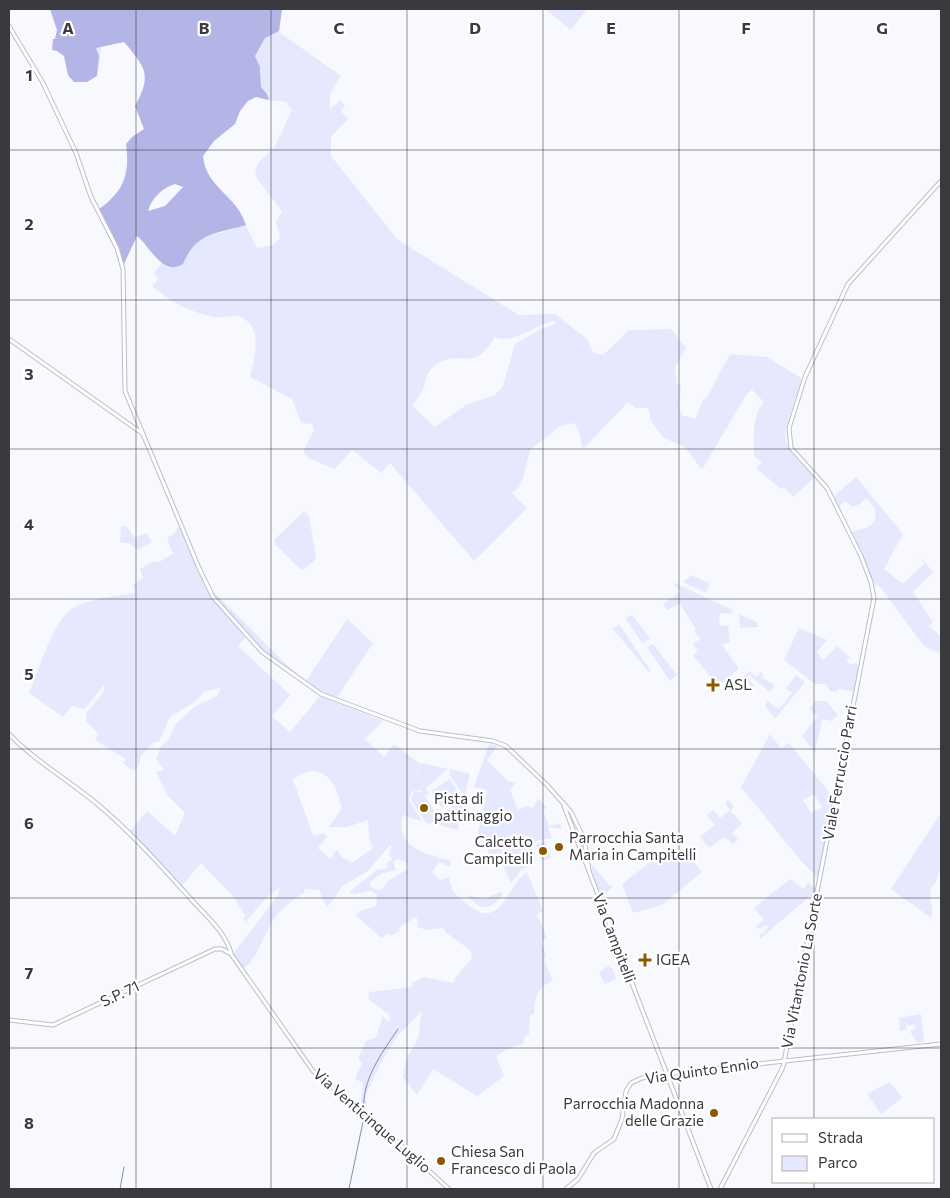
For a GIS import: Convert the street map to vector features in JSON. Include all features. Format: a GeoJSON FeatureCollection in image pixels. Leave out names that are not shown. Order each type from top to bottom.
{"type":"FeatureCollection","features":[{"type":"Feature","properties":{"kind":"street"},"geometry":{"type":"LineString","coordinates":[[9,26],[43,83],[76,153],[95,206],[121,258],[124,391],[209,590],[225,612],[262,652],[322,694],[420,730],[480,738],[506,746],[563,803],[581,831],[589,870]]}},
{"type":"Feature","properties":{"kind":"street","name":"Viale Ferruccio Parri"},"geometry":{"type":"LineString","coordinates":[[820,882],[873,604],[872,586],[861,556],[827,488],[791,448],[789,428],[805,377],[848,284],[941,181]]}},
{"type":"Feature","properties":{"kind":"street"},"geometry":{"type":"LineString","coordinates":[[9,339],[143,434]]}},
{"type":"Feature","properties":{"kind":"street","name":"Via Venticinque Luglio"},"geometry":{"type":"LineString","coordinates":[[9,734],[24,750],[93,800],[128,830],[215,925],[228,943],[229,953],[313,1071],[381,1127],[449,1189]]}},
{"type":"Feature","properties":{"kind":"street","name":"Via Campitelli"},"geometry":{"type":"LineString","coordinates":[[563,803],[711,1189]]}},
{"type":"Feature","properties":{"kind":"street","name":"Via Vitantonio La Sorte"},"geometry":{"type":"LineString","coordinates":[[721,1188],[781,1072],[820,882]]}},
{"type":"Feature","properties":{"kind":"street","name":"S.P. 71"},"geometry":{"type":"LineString","coordinates":[[9,1020],[53,1024],[215,949],[229,953]]}},
{"type":"Feature","properties":{"kind":"street","name":"Via Quinto Ennio"},"geometry":{"type":"LineString","coordinates":[[566,1189],[578,1179],[594,1153],[614,1139],[622,1119],[626,1091],[631,1083],[642,1078],[784,1060],[941,1044]]}},
{"type":"Feature","properties":{"kind":"green space"},"geometry":{"type":"Polygon","coordinates":[[[54,9],[282,9],[279,32],[341,76],[330,94],[330,109],[341,100],[345,106],[341,111],[348,119],[331,137],[331,156],[398,240],[519,315],[555,314],[587,339],[593,352],[603,355],[629,330],[671,329],[686,348],[675,367],[677,384],[681,386],[679,408],[682,415],[695,419],[703,400],[706,399],[730,354],[767,357],[801,378],[787,426],[787,443],[796,458],[815,477],[793,497],[784,487],[781,489],[756,468],[762,462],[754,456],[754,427],[757,414],[764,402],[752,390],[753,388],[746,395],[702,470],[685,447],[664,438],[651,421],[648,408],[636,408],[628,402],[583,449],[579,432],[574,423],[560,426],[530,450],[523,479],[519,487],[512,493],[527,508],[474,561],[390,463],[381,473],[352,450],[335,469],[308,458],[303,452],[314,430],[312,424],[301,423],[292,399],[250,377],[256,344],[253,328],[248,322],[238,316],[217,317],[204,315],[188,309],[174,302],[152,286],[158,279],[154,273],[161,264],[169,268],[197,242],[208,236],[246,225],[257,248],[273,245],[280,238],[276,221],[282,211],[257,179],[255,171],[259,162],[274,148],[292,110],[286,102],[269,100],[261,87],[261,70],[255,56],[264,40],[153,83],[125,40],[102,42],[98,74],[69,79],[54,9]],[[553,321],[546,323],[516,337],[502,339],[495,337],[480,355],[467,359],[446,359],[438,363],[429,371],[422,391],[412,406],[435,427],[466,405],[495,395],[503,386],[515,344],[541,329],[556,324],[553,321]]]}},
{"type":"Feature","properties":{"kind":"green space"},"geometry":{"type":"Polygon","coordinates":[[[545,9],[587,9],[571,30],[545,9]]]}},
{"type":"Feature","properties":{"kind":"green space"},"geometry":{"type":"Polygon","coordinates":[[[856,477],[903,534],[884,569],[903,584],[925,563],[917,552],[933,572],[913,592],[933,622],[929,626],[941,636],[941,654],[924,646],[881,588],[873,582],[850,533],[866,528],[874,522],[874,509],[866,498],[860,504],[852,507],[847,502],[843,502],[838,508],[834,496],[856,477]]]}},
{"type":"Feature","properties":{"kind":"green space"},"geometry":{"type":"Polygon","coordinates":[[[304,511],[309,516],[316,559],[304,569],[300,569],[275,544],[275,539],[304,511]]]}},
{"type":"Feature","properties":{"kind":"green space"},"geometry":{"type":"Polygon","coordinates":[[[121,525],[127,527],[135,538],[146,533],[152,542],[137,550],[131,544],[120,542],[121,525]]]}},
{"type":"Feature","properties":{"kind":"green space"},"geometry":{"type":"Polygon","coordinates":[[[180,525],[207,585],[246,637],[238,646],[290,695],[272,716],[290,732],[320,696],[383,721],[365,739],[384,757],[394,744],[420,764],[414,783],[421,763],[448,769],[426,788],[429,794],[426,796],[421,790],[411,792],[409,800],[422,821],[404,816],[405,809],[402,822],[402,832],[412,846],[430,855],[451,861],[450,867],[439,862],[432,872],[440,880],[449,877],[453,889],[460,898],[478,912],[488,913],[502,904],[527,872],[543,911],[537,914],[547,938],[541,941],[546,955],[544,960],[553,981],[543,986],[538,993],[534,1014],[530,1016],[529,1034],[525,1037],[523,1044],[512,1047],[496,1056],[504,1076],[477,1096],[433,1069],[417,1095],[403,1077],[406,1060],[418,1038],[422,1011],[398,1035],[381,1062],[366,1095],[367,1114],[360,1109],[363,1083],[355,1079],[362,1063],[358,1059],[366,1041],[376,1037],[383,1016],[388,1021],[391,1018],[388,1014],[389,1012],[387,1013],[368,999],[369,992],[412,987],[412,983],[424,977],[453,983],[472,958],[470,950],[445,932],[443,928],[427,930],[417,927],[418,921],[416,917],[399,927],[400,930],[391,936],[389,933],[381,938],[356,915],[360,911],[376,906],[377,895],[371,891],[355,894],[349,892],[377,870],[388,868],[387,863],[393,859],[389,856],[391,846],[368,871],[341,887],[327,907],[320,890],[304,889],[305,892],[290,902],[277,915],[254,958],[243,969],[233,954],[278,895],[280,887],[263,901],[246,922],[243,918],[248,914],[245,915],[233,896],[201,863],[181,887],[130,831],[147,811],[175,836],[185,813],[168,796],[156,772],[164,770],[156,759],[161,746],[168,740],[176,724],[194,707],[217,696],[221,688],[204,692],[196,701],[170,717],[159,742],[154,742],[141,756],[139,765],[135,770],[130,769],[123,763],[126,759],[95,740],[98,734],[86,721],[86,713],[103,693],[105,684],[85,709],[72,706],[63,717],[29,693],[46,648],[64,616],[76,606],[84,603],[101,598],[135,593],[133,585],[143,578],[140,569],[152,562],[161,561],[174,553],[171,550],[167,537],[173,535],[180,525]],[[315,771],[306,772],[293,779],[312,833],[315,836],[323,833],[327,836],[318,848],[330,859],[337,850],[342,857],[352,863],[373,848],[369,838],[368,820],[347,827],[329,827],[342,808],[331,780],[327,776],[315,771]],[[397,859],[393,862],[396,870],[383,873],[370,882],[372,888],[381,890],[389,880],[408,869],[407,862],[397,859]]]}},
{"type":"Feature","properties":{"kind":"green space"},"geometry":{"type":"Polygon","coordinates":[[[692,575],[710,584],[706,593],[683,582],[692,575]]]}},
{"type":"Feature","properties":{"kind":"green space"},"geometry":{"type":"Polygon","coordinates":[[[672,582],[733,610],[731,614],[720,613],[719,625],[728,626],[730,642],[722,645],[739,669],[718,686],[693,655],[698,651],[693,644],[700,639],[680,604],[667,610],[663,604],[681,591],[672,582]]]}},
{"type":"Feature","properties":{"kind":"green space"},"geometry":{"type":"Polygon","coordinates":[[[211,589],[287,665],[306,681],[347,619],[373,643],[336,699],[300,679],[267,653],[237,624],[211,589]]]}},
{"type":"Feature","properties":{"kind":"green space"},"geometry":{"type":"Polygon","coordinates":[[[739,614],[757,622],[758,627],[740,628],[739,614]]]}},
{"type":"Feature","properties":{"kind":"green space"},"geometry":{"type":"Polygon","coordinates":[[[632,615],[650,638],[643,644],[625,618],[632,615]]]}},
{"type":"Feature","properties":{"kind":"green space"},"geometry":{"type":"Polygon","coordinates":[[[619,624],[651,671],[649,672],[613,629],[619,624]]]}},
{"type":"Feature","properties":{"kind":"green space"},"geometry":{"type":"Polygon","coordinates":[[[799,628],[827,640],[817,652],[822,659],[824,660],[837,646],[850,658],[846,660],[851,665],[855,663],[859,666],[854,692],[839,689],[837,691],[830,691],[826,684],[815,684],[784,660],[799,628]]]}},
{"type":"Feature","properties":{"kind":"green space"},"geometry":{"type":"Polygon","coordinates":[[[653,644],[677,675],[670,681],[647,647],[653,644]]]}},
{"type":"Feature","properties":{"kind":"green space"},"geometry":{"type":"Polygon","coordinates":[[[749,671],[756,677],[761,672],[764,675],[762,677],[775,686],[770,692],[749,675],[746,678],[754,685],[752,688],[743,677],[749,671]]]}},
{"type":"Feature","properties":{"kind":"green space"},"geometry":{"type":"Polygon","coordinates":[[[796,675],[805,682],[775,719],[765,706],[768,701],[779,709],[792,693],[786,688],[796,675]]]}},
{"type":"Feature","properties":{"kind":"green space"},"geometry":{"type":"Polygon","coordinates":[[[816,701],[826,701],[838,715],[831,721],[822,719],[815,753],[802,736],[818,716],[809,709],[816,701]]]}},
{"type":"Feature","properties":{"kind":"green space"},"geometry":{"type":"Polygon","coordinates":[[[770,734],[781,748],[789,743],[834,798],[818,878],[801,861],[741,787],[770,734]],[[814,794],[803,800],[811,813],[822,807],[814,794]]]}},
{"type":"Feature","properties":{"kind":"green space"},"geometry":{"type":"Polygon","coordinates":[[[489,744],[498,746],[487,760],[509,782],[516,782],[510,790],[518,810],[526,806],[533,808],[538,798],[547,808],[543,809],[549,826],[560,823],[562,829],[548,827],[552,838],[536,841],[531,849],[535,864],[522,869],[511,883],[500,860],[489,854],[486,844],[477,838],[487,790],[474,787],[489,744]]]}},
{"type":"Feature","properties":{"kind":"green space"},"geometry":{"type":"Polygon","coordinates":[[[450,769],[470,774],[465,797],[450,775],[450,769]]]}},
{"type":"Feature","properties":{"kind":"green space"},"geometry":{"type":"Polygon","coordinates":[[[450,779],[461,797],[442,808],[431,791],[450,779]]]}},
{"type":"Feature","properties":{"kind":"green space","name":"Pista di pattinaggio"},"geometry":{"type":"Polygon","coordinates":[[[414,792],[424,794],[437,815],[435,822],[427,824],[411,800],[414,792]]]}},
{"type":"Feature","properties":{"kind":"green space"},"geometry":{"type":"Polygon","coordinates":[[[728,800],[734,807],[730,810],[725,803],[728,800]]]}},
{"type":"Feature","properties":{"kind":"green space"},"geometry":{"type":"Polygon","coordinates":[[[455,805],[463,806],[460,821],[445,811],[455,805]]]}},
{"type":"Feature","properties":{"kind":"green space"},"geometry":{"type":"Polygon","coordinates":[[[438,809],[459,824],[458,830],[435,824],[439,819],[436,810],[438,809]]]}},
{"type":"Feature","properties":{"kind":"green space"},"geometry":{"type":"Polygon","coordinates":[[[713,810],[720,818],[730,810],[742,824],[732,833],[738,840],[731,845],[730,841],[724,837],[709,848],[700,837],[715,825],[707,815],[713,810]]]}},
{"type":"Feature","properties":{"kind":"green space"},"geometry":{"type":"Polygon","coordinates":[[[941,813],[941,871],[935,884],[929,890],[931,893],[931,918],[891,889],[941,813]]]}},
{"type":"Feature","properties":{"kind":"green space","name":"Calcetto Campitelli"},"geometry":{"type":"Polygon","coordinates":[[[545,841],[551,858],[542,861],[536,844],[545,841]]]}},
{"type":"Feature","properties":{"kind":"green space"},"geometry":{"type":"Polygon","coordinates":[[[666,850],[677,861],[685,854],[688,854],[702,872],[662,905],[633,913],[622,884],[666,850]]]}},
{"type":"Feature","properties":{"kind":"green space"},"geometry":{"type":"Polygon","coordinates":[[[591,863],[610,886],[615,885],[602,896],[594,879],[591,863]]]}},
{"type":"Feature","properties":{"kind":"green space"},"geometry":{"type":"Polygon","coordinates":[[[800,874],[816,890],[813,897],[808,898],[760,939],[760,934],[764,933],[768,926],[765,925],[760,929],[755,927],[764,920],[754,908],[790,879],[803,888],[808,883],[800,874]]]}},
{"type":"Feature","properties":{"kind":"green space"},"geometry":{"type":"Polygon","coordinates":[[[500,892],[503,894],[498,900],[485,907],[477,904],[466,895],[485,899],[500,892]]]}},
{"type":"Feature","properties":{"kind":"green space"},"geometry":{"type":"Polygon","coordinates":[[[608,966],[613,969],[616,979],[605,984],[599,973],[608,966]]]}},
{"type":"Feature","properties":{"kind":"green space"},"geometry":{"type":"Polygon","coordinates":[[[921,1014],[924,1042],[917,1043],[910,1031],[916,1029],[914,1024],[908,1026],[906,1022],[907,1030],[900,1031],[899,1018],[921,1014]]]}},
{"type":"Feature","properties":{"kind":"green space"},"geometry":{"type":"Polygon","coordinates":[[[890,1082],[902,1098],[881,1114],[867,1094],[890,1082]]]}},
{"type":"Feature","properties":{"kind":"shaded area"},"geometry":{"type":"Polygon","coordinates":[[[50,9],[282,9],[279,31],[265,38],[255,56],[260,67],[261,87],[269,100],[256,97],[248,101],[240,111],[235,124],[214,141],[203,156],[205,167],[210,176],[241,214],[246,225],[216,233],[201,240],[188,254],[183,264],[176,267],[169,267],[163,264],[137,236],[124,264],[99,209],[120,188],[123,181],[127,164],[126,144],[132,137],[144,129],[135,106],[144,87],[144,72],[142,66],[124,42],[96,48],[99,56],[97,76],[87,82],[74,82],[68,75],[64,56],[52,50],[53,39],[55,39],[57,30],[50,9]],[[175,184],[166,188],[155,198],[148,211],[165,206],[183,187],[175,184]]]}},
{"type":"Feature","properties":{"kind":"waterway"},"geometry":{"type":"LineString","coordinates":[[364,1111],[364,1100],[369,1078],[379,1058],[398,1029]]}},
{"type":"Feature","properties":{"kind":"waterway"},"geometry":{"type":"LineString","coordinates":[[349,1189],[364,1117]]}},
{"type":"Feature","properties":{"kind":"waterway"},"geometry":{"type":"LineString","coordinates":[[120,1189],[124,1167]]}},
{"type":"Feature","properties":{"kind":"place","name":"ASL"},"geometry":{"type":"Point","coordinates":[713,685]}},
{"type":"Feature","properties":{"kind":"place","name":"Pista di pattinaggio"},"geometry":{"type":"Point","coordinates":[424,808]}},
{"type":"Feature","properties":{"kind":"place","name":"Parrocchia Santa Maria in Campitelli"},"geometry":{"type":"Point","coordinates":[559,847]}},
{"type":"Feature","properties":{"kind":"place","name":"Calcetto Campitelli"},"geometry":{"type":"Point","coordinates":[543,851]}},
{"type":"Feature","properties":{"kind":"place","name":"IGEA"},"geometry":{"type":"Point","coordinates":[645,960]}},
{"type":"Feature","properties":{"kind":"place","name":"Parrocchia Madonna delle Grazie"},"geometry":{"type":"Point","coordinates":[714,1113]}},
{"type":"Feature","properties":{"kind":"place","name":"Chiesa San Francesco di Paola"},"geometry":{"type":"Point","coordinates":[441,1161]}}]}
